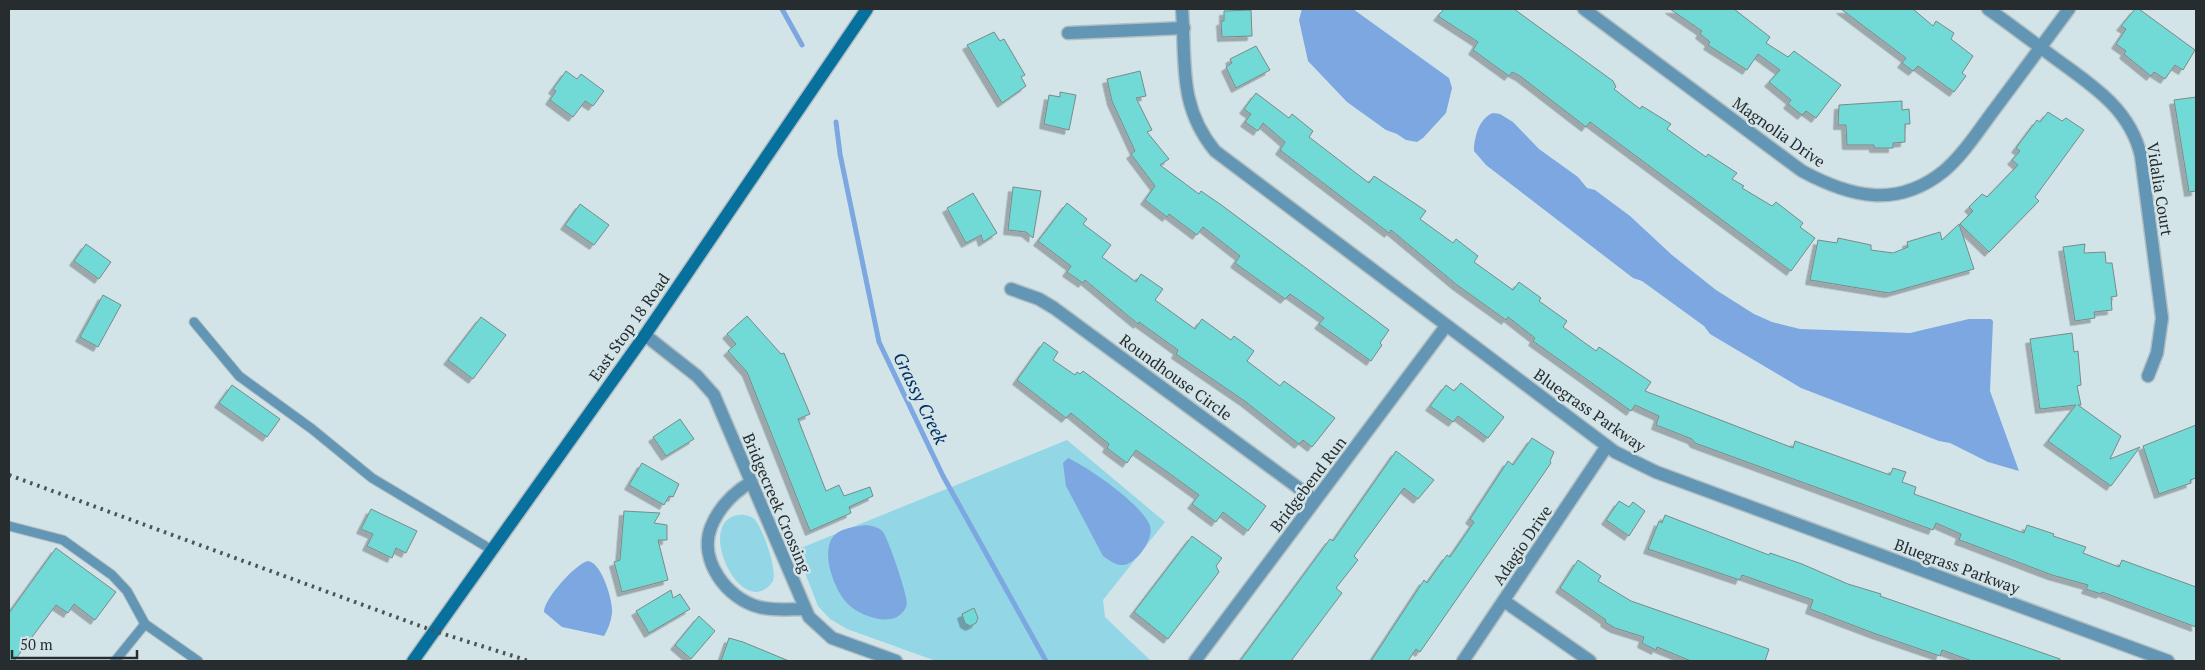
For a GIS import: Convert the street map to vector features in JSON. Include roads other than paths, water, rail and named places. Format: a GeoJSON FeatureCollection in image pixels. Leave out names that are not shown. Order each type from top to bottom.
{"type":"FeatureCollection","features":[{"type":"Feature","properties":{"kind":"street","name":"East Stop 18 Road"},"geometry":{"type":"LineString","coordinates":[[413,661],[644,335],[867,9]]}},
{"type":"Feature","properties":{"kind":"street","name":"Bluegrass Parkway"},"geometry":{"type":"LineString","coordinates":[[1182,9],[1186,93],[1197,124],[1215,151],[1607,446],[1656,472],[2168,661]]}},
{"type":"Feature","properties":{"kind":"street","name":"Magnolia Drive"},"geometry":{"type":"LineString","coordinates":[[1584,9],[1802,171],[1826,185],[1864,195],[1891,194],[1906,190],[1943,172],[1976,135],[2069,9]]}},
{"type":"Feature","properties":{"kind":"street"},"geometry":{"type":"LineString","coordinates":[[1988,9],[2040,48]]}},
{"type":"Feature","properties":{"kind":"street"},"geometry":{"type":"LineString","coordinates":[[1068,33],[1184,28]]}},
{"type":"Feature","properties":{"kind":"street","name":"Vidalia Court"},"geometry":{"type":"LineString","coordinates":[[2040,48],[2112,102],[2128,123],[2138,144],[2162,318],[2157,353],[2148,376]]}},
{"type":"Feature","properties":{"kind":"street","name":"Roundhouse Circle"},"geometry":{"type":"LineString","coordinates":[[1012,289],[1039,299],[1054,308],[1315,500]]}},
{"type":"Feature","properties":{"kind":"street","name":"Bridgebend Run"},"geometry":{"type":"LineString","coordinates":[[1196,661],[1446,326]]}},
{"type":"Feature","properties":{"kind":"street","name":"Bridgecreek Crossing"},"geometry":{"type":"LineString","coordinates":[[644,335],[707,385],[714,395],[809,617],[832,638],[896,661]]}},
{"type":"Feature","properties":{"kind":"street","name":"Adagio Drive"},"geometry":{"type":"LineString","coordinates":[[1463,661],[1607,446]]}},
{"type":"Feature","properties":{"kind":"street"},"geometry":{"type":"LineString","coordinates":[[751,482],[736,491],[725,502],[710,529],[708,541],[713,568],[722,582],[732,592],[758,607],[805,609]]}},
{"type":"Feature","properties":{"kind":"street"},"geometry":{"type":"LineString","coordinates":[[1504,601],[1590,661]]}},
{"type":"Feature","properties":{"kind":"lane"},"geometry":{"type":"LineString","coordinates":[[194,322],[239,376],[312,429],[372,478],[492,550]]}},
{"type":"Feature","properties":{"kind":"lane"},"geometry":{"type":"LineString","coordinates":[[9,526],[63,540],[112,575],[127,591],[145,624],[198,661]]}},
{"type":"Feature","properties":{"kind":"lane"},"geometry":{"type":"LineString","coordinates":[[115,661],[145,624]]}},
{"type":"Feature","properties":{"kind":"waterway","name":"Grassy Creek"},"geometry":{"type":"LineString","coordinates":[[782,9],[802,45]]}},
{"type":"Feature","properties":{"kind":"waterway","name":"Grassy Creek"},"geometry":{"type":"LineString","coordinates":[[836,122],[840,154],[879,342],[943,476],[1046,661]]}},
{"type":"Feature","properties":{"kind":"railway"},"geometry":{"type":"LineString","coordinates":[[9,475],[434,631],[529,661]]}}]}
